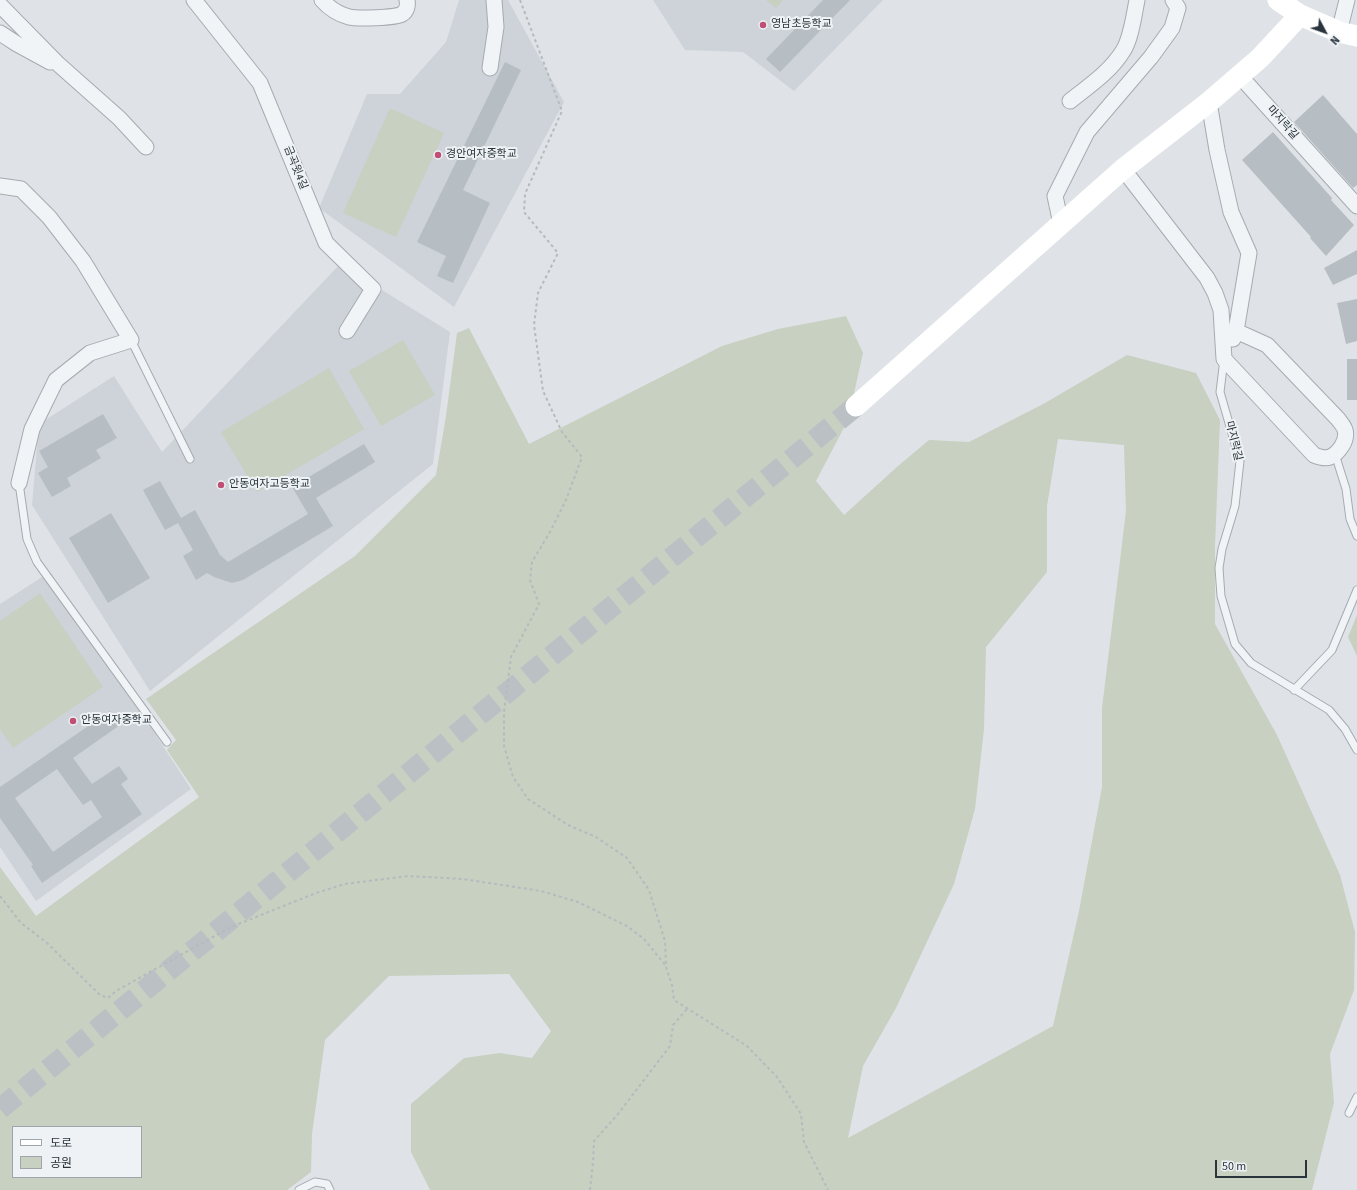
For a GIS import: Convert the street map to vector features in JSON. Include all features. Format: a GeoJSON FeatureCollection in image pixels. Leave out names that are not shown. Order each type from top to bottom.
{"type":"FeatureCollection","features":[{"type":"Feature","properties":{"kind":"street","name":"금곡윗4길"},"geometry":{"type":"LineString","coordinates":[[194,0],[260,83],[326,243],[374,289],[347,331]]}},
{"type":"Feature","properties":{"kind":"street"},"geometry":{"type":"LineString","coordinates":[[322,0],[332,9],[350,18],[363,19],[398,16],[403,14],[407,9],[407,0]]}},
{"type":"Feature","properties":{"kind":"street"},"geometry":{"type":"LineString","coordinates":[[490,68],[496,27],[494,0]]}},
{"type":"Feature","properties":{"kind":"street"},"geometry":{"type":"LineString","coordinates":[[1070,101],[1104,73],[1123,51],[1132,26],[1137,0]]}},
{"type":"Feature","properties":{"kind":"street"},"geometry":{"type":"LineString","coordinates":[[1061,224],[1054,196],[1068,168],[1087,132],[1150,57],[1172,28],[1178,8],[1173,0]]}},
{"type":"Feature","properties":{"kind":"street"},"geometry":{"type":"LineString","coordinates":[[1278,0],[1300,15],[1348,34],[1347,0]]}},
{"type":"Feature","properties":{"kind":"street"},"geometry":{"type":"LineString","coordinates":[[1,9],[57,63],[118,118],[146,147]]}},
{"type":"Feature","properties":{"kind":"street"},"geometry":{"type":"LineString","coordinates":[[856,406],[1123,169],[1240,76],[1260,58],[1300,15]]}},
{"type":"Feature","properties":{"kind":"street"},"geometry":{"type":"LineString","coordinates":[[0,33],[46,61],[57,63]]}},
{"type":"Feature","properties":{"kind":"street","name":"마지락길"},"geometry":{"type":"LineString","coordinates":[[1240,76],[1357,206]]}},
{"type":"Feature","properties":{"kind":"street","name":"마지락길"},"geometry":{"type":"LineString","coordinates":[[1208,102],[1231,212],[1248,253],[1236,332],[1224,359]]}},
{"type":"Feature","properties":{"kind":"street"},"geometry":{"type":"LineString","coordinates":[[1123,169],[1207,278],[1215,293],[1221,310],[1224,359],[1314,455],[1322,458],[1330,457],[1339,451],[1343,444],[1345,430],[1338,419],[1267,345],[1236,332]]}},
{"type":"Feature","properties":{"kind":"street"},"geometry":{"type":"LineString","coordinates":[[0,186],[21,189],[49,217],[83,261],[131,340],[90,353],[56,380],[32,429],[19,483]]}},
{"type":"Feature","properties":{"kind":"lane"},"geometry":{"type":"LineString","coordinates":[[131,340],[190,459]]}},
{"type":"Feature","properties":{"kind":"lane","name":"마지락길"},"geometry":{"type":"LineString","coordinates":[[1224,359],[1220,392],[1240,461],[1235,506],[1222,549],[1219,568],[1221,596],[1235,644],[1251,663],[1329,710],[1345,729],[1357,750]]}},
{"type":"Feature","properties":{"kind":"lane"},"geometry":{"type":"LineString","coordinates":[[1335,453],[1346,489],[1350,519],[1357,536]]}},
{"type":"Feature","properties":{"kind":"lane"},"geometry":{"type":"LineString","coordinates":[[19,483],[27,539],[36,562],[167,742]]}},
{"type":"Feature","properties":{"kind":"lane"},"geometry":{"type":"LineString","coordinates":[[1294,690],[1332,650],[1357,590]]}},
{"type":"Feature","properties":{"kind":"lane"},"geometry":{"type":"LineString","coordinates":[[1350,1113],[1357,1097]]}},
{"type":"Feature","properties":{"kind":"lane"},"geometry":{"type":"LineString","coordinates":[[299,1190],[315,1182],[327,1184],[330,1190]]}},
{"type":"Feature","properties":{"kind":"path"},"geometry":{"type":"LineString","coordinates":[[520,0],[562,111],[525,194],[524,212],[558,253],[538,293],[534,326],[536,348],[543,391],[562,432],[582,457],[566,500],[550,532],[532,562],[530,580],[539,604],[511,657],[504,712],[504,746],[513,777],[528,799],[568,825],[596,837],[627,858],[649,890],[664,942],[666,967],[672,985],[674,1000],[747,1046],[777,1077],[801,1114],[804,1142],[828,1190]]}},
{"type":"Feature","properties":{"kind":"path"},"geometry":{"type":"LineString","coordinates":[[0,896],[21,923],[47,943],[100,995],[108,998],[116,991],[231,926],[316,893],[345,884],[408,876],[463,879],[541,891],[578,902],[627,926],[644,939],[666,967]]}},
{"type":"Feature","properties":{"kind":"path"},"geometry":{"type":"LineString","coordinates":[[590,1190],[594,1141],[618,1114],[670,1046],[672,1025],[687,1009]]}},
{"type":"Feature","properties":{"kind":"shaded area","name":"경안여자중학교"},"geometry":{"type":"Polygon","coordinates":[[[459,0],[508,0],[564,102],[454,307],[319,208],[367,94],[400,94],[446,42],[459,0]]]}},
{"type":"Feature","properties":{"kind":"shaded area","name":"영남초등학교"},"geometry":{"type":"Polygon","coordinates":[[[653,0],[883,0],[794,91],[743,52],[685,50],[653,0]]]}},
{"type":"Feature","properties":{"kind":"shaded area","name":"안동여자고등학교"},"geometry":{"type":"Polygon","coordinates":[[[340,264],[450,332],[433,464],[150,691],[32,505],[39,424],[114,376],[162,452],[340,264]]]}},
{"type":"Feature","properties":{"kind":"shaded area","name":"안동여자중학교"},"geometry":{"type":"Polygon","coordinates":[[[50,572],[191,789],[36,901],[0,847],[0,604],[50,572]]]}},
{"type":"Feature","properties":{"kind":"green space"},"geometry":{"type":"Polygon","coordinates":[[[766,0],[783,0],[776,8],[766,0]]]}},
{"type":"Feature","properties":{"kind":"green space"},"geometry":{"type":"Polygon","coordinates":[[[390,108],[444,133],[396,237],[343,213],[390,108]]]}},
{"type":"Feature","properties":{"kind":"green space"},"geometry":{"type":"Polygon","coordinates":[[[846,316],[863,353],[848,420],[816,481],[844,515],[929,440],[969,442],[1045,403],[1127,355],[1196,373],[1220,420],[1215,546],[1215,624],[1277,735],[1340,875],[1355,932],[1354,990],[1330,1054],[1334,1103],[1312,1190],[430,1190],[411,1152],[411,1104],[464,1058],[500,1053],[532,1058],[551,1031],[509,974],[389,976],[325,1040],[312,1134],[311,1172],[287,1190],[0,1190],[0,867],[36,916],[199,797],[167,750],[176,740],[146,699],[355,556],[436,475],[446,416],[457,333],[469,328],[529,444],[722,346],[778,329],[846,316]],[[1058,439],[1047,506],[1047,572],[986,647],[984,729],[975,809],[954,884],[896,1008],[863,1066],[848,1138],[1053,1026],[1079,911],[1102,787],[1102,708],[1126,511],[1124,445],[1058,439]]]}},
{"type":"Feature","properties":{"kind":"green space"},"geometry":{"type":"Polygon","coordinates":[[[403,340],[435,395],[381,426],[349,371],[403,340]]]}},
{"type":"Feature","properties":{"kind":"green space"},"geometry":{"type":"Polygon","coordinates":[[[329,368],[364,429],[257,492],[221,432],[329,368]]]}},
{"type":"Feature","properties":{"kind":"green space"},"geometry":{"type":"Polygon","coordinates":[[[40,593],[103,687],[13,748],[0,729],[0,621],[40,593]]]}},
{"type":"Feature","properties":{"kind":"green space"},"geometry":{"type":"Polygon","coordinates":[[[1357,615],[1357,656],[1348,637],[1357,615]]]}},
{"type":"Feature","properties":{"kind":"building"},"geometry":{"type":"Polygon","coordinates":[[[823,0],[850,0],[780,72],[766,59],[823,0]]]}},
{"type":"Feature","properties":{"kind":"building"},"geometry":{"type":"Polygon","coordinates":[[[505,62],[521,70],[463,190],[490,203],[453,283],[437,276],[446,256],[417,242],[505,62]]]}},
{"type":"Feature","properties":{"kind":"building"},"geometry":{"type":"Polygon","coordinates":[[[1323,95],[1357,134],[1357,185],[1353,188],[1294,122],[1323,95]]]}},
{"type":"Feature","properties":{"kind":"building"},"geometry":{"type":"Polygon","coordinates":[[[1273,132],[1354,225],[1326,256],[1310,238],[1311,237],[1242,160],[1273,132]]]}},
{"type":"Feature","properties":{"kind":"building"},"geometry":{"type":"Polygon","coordinates":[[[1357,250],[1357,274],[1333,285],[1324,268],[1357,250]]]}},
{"type":"Feature","properties":{"kind":"building"},"geometry":{"type":"Polygon","coordinates":[[[1357,299],[1357,341],[1346,344],[1337,303],[1357,299]]]}},
{"type":"Feature","properties":{"kind":"building"},"geometry":{"type":"Polygon","coordinates":[[[1347,359],[1357,359],[1357,400],[1347,400],[1347,359]]]}},
{"type":"Feature","properties":{"kind":"building"},"geometry":{"type":"Polygon","coordinates":[[[103,414],[117,438],[96,450],[101,458],[67,478],[71,486],[52,497],[38,473],[48,467],[39,451],[103,414]]]}},
{"type":"Feature","properties":{"kind":"building"},"geometry":{"type":"Polygon","coordinates":[[[364,444],[375,462],[316,498],[333,526],[243,580],[232,583],[207,573],[196,580],[183,556],[193,550],[178,523],[165,530],[143,490],[160,481],[181,518],[195,510],[220,555],[228,562],[308,514],[292,487],[364,444]]]}},
{"type":"Feature","properties":{"kind":"building"},"geometry":{"type":"Polygon","coordinates":[[[111,513],[150,578],[108,603],[69,538],[111,513]]]}},
{"type":"Feature","properties":{"kind":"building"},"geometry":{"type":"Polygon","coordinates":[[[110,711],[120,725],[73,758],[92,784],[119,766],[128,779],[121,784],[142,814],[42,883],[31,866],[33,865],[0,818],[0,787],[110,711]],[[57,769],[15,798],[53,852],[102,817],[91,800],[83,805],[57,769]]]}},
{"type":"Feature","properties":{"kind":"tunnel"},"geometry":{"type":"LineString","coordinates":[[0,1109],[856,406]]}},
{"type":"Feature","properties":{"kind":"place","name":"영남초등학교"},"geometry":{"type":"Point","coordinates":[763,25]}},
{"type":"Feature","properties":{"kind":"place","name":"경안여자중학교"},"geometry":{"type":"Point","coordinates":[438,155]}},
{"type":"Feature","properties":{"kind":"place","name":"안동여자고등학교"},"geometry":{"type":"Point","coordinates":[221,485]}},
{"type":"Feature","properties":{"kind":"place","name":"안동여자중학교"},"geometry":{"type":"Point","coordinates":[73,721]}}]}
